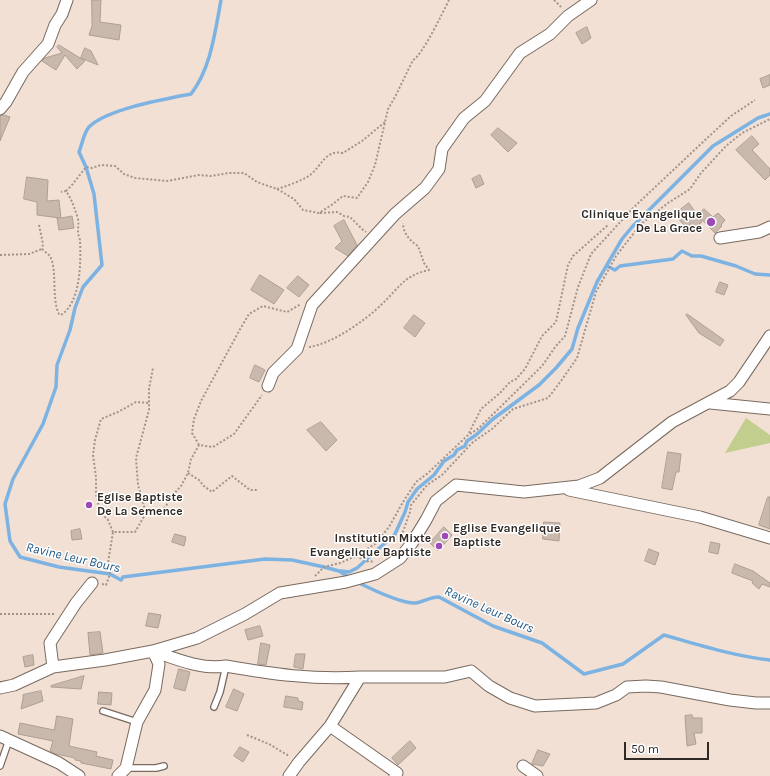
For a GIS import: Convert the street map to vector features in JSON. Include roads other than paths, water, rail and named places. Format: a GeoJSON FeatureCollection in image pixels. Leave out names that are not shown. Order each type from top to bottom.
{"type":"FeatureCollection","features":[{"type":"Feature","properties":{"kind":"street"},"geometry":{"type":"LineString","coordinates":[[0,109],[6,102],[23,72],[48,44],[67,0]]}},
{"type":"Feature","properties":{"kind":"street"},"geometry":{"type":"LineString","coordinates":[[268,386],[273,373],[297,349],[312,305],[402,208],[425,188],[440,169],[442,149],[464,118],[485,100],[520,54],[550,34],[568,16],[591,0]]}},
{"type":"Feature","properties":{"kind":"street"},"geometry":{"type":"LineString","coordinates":[[720,238],[758,232],[770,227]]}},
{"type":"Feature","properties":{"kind":"street"},"geometry":{"type":"LineString","coordinates":[[0,688],[14,685],[53,667],[105,660],[153,651],[197,638],[245,614],[280,594],[346,582],[375,574],[400,558],[412,543],[436,502],[456,485],[524,492],[579,486],[600,478],[672,422],[730,391],[739,382],[770,336]]}},
{"type":"Feature","properties":{"kind":"street"},"geometry":{"type":"LineString","coordinates":[[710,403],[770,409]]}},
{"type":"Feature","properties":{"kind":"street"},"geometry":{"type":"LineString","coordinates":[[560,488],[700,517],[770,538]]}},
{"type":"Feature","properties":{"kind":"street"},"geometry":{"type":"LineString","coordinates":[[53,667],[50,643],[76,603],[92,583]]}},
{"type":"Feature","properties":{"kind":"street"},"geometry":{"type":"LineString","coordinates":[[153,651],[215,668],[226,666],[292,677],[336,679],[360,677],[445,677],[471,671],[489,686],[510,698],[536,706],[596,703],[616,695],[627,688],[646,686],[661,687],[730,700],[770,703]]}},
{"type":"Feature","properties":{"kind":"street"},"geometry":{"type":"LineString","coordinates":[[118,776],[126,768],[137,722],[155,690],[159,664],[153,651]]}},
{"type":"Feature","properties":{"kind":"street"},"geometry":{"type":"LineString","coordinates":[[289,776],[330,726],[360,677]]}},
{"type":"Feature","properties":{"kind":"street"},"geometry":{"type":"LineString","coordinates":[[330,726],[397,773],[395,776]]}},
{"type":"Feature","properties":{"kind":"street"},"geometry":{"type":"LineString","coordinates":[[5,738],[59,763],[79,776]]}},
{"type":"Feature","properties":{"kind":"street"},"geometry":{"type":"LineString","coordinates":[[523,766],[537,776]]}},
{"type":"Feature","properties":{"kind":"lane"},"geometry":{"type":"LineString","coordinates":[[214,707],[220,692],[226,666]]}},
{"type":"Feature","properties":{"kind":"lane"},"geometry":{"type":"LineString","coordinates":[[104,711],[137,722]]}},
{"type":"Feature","properties":{"kind":"lane"},"geometry":{"type":"LineString","coordinates":[[0,766],[5,738]]}},
{"type":"Feature","properties":{"kind":"lane"},"geometry":{"type":"LineString","coordinates":[[126,768],[156,768],[164,766]]}},
{"type":"Feature","properties":{"kind":"waterway","name":"Ravine Leur Bours"},"geometry":{"type":"LineString","coordinates":[[221,0],[208,61],[198,84],[191,94],[122,110],[97,121],[87,129],[84,135],[79,152],[86,167],[94,194],[102,265],[83,287],[75,308],[70,330],[57,365],[56,387],[43,424],[13,479],[5,504],[10,541],[20,557],[59,567],[110,574],[121,580],[123,577],[265,559],[292,560],[324,567],[339,571],[350,578]]}},
{"type":"Feature","properties":{"kind":"waterway"},"geometry":{"type":"LineString","coordinates":[[341,571],[349,572],[357,568],[395,534],[408,502],[417,489],[434,475],[444,461],[454,455],[457,450],[465,446],[467,441],[476,435],[493,419],[539,385],[556,368],[572,349],[578,328],[597,282],[622,239],[632,227],[713,146],[758,118],[770,114]]}},
{"type":"Feature","properties":{"kind":"waterway"},"geometry":{"type":"LineString","coordinates":[[607,266],[615,270],[620,266],[673,259],[682,251],[692,256],[701,256],[736,266],[755,274],[770,275]]}},
{"type":"Feature","properties":{"kind":"waterway","name":"Ravine Leur Bours"},"geometry":{"type":"LineString","coordinates":[[357,582],[386,596],[410,603],[416,603],[439,597],[493,626],[542,643],[584,674],[623,664],[664,635],[730,653],[770,660]]}},
{"type":"Feature","properties":{"kind":"place","name":"Clinique Evangelique De La Grace"},"geometry":{"type":"Point","coordinates":[711,222]}},
{"type":"Feature","properties":{"kind":"place","name":"Eglise Baptiste De La Semence"},"geometry":{"type":"Point","coordinates":[89,505]}},
{"type":"Feature","properties":{"kind":"place","name":"Eglise Evangelique Baptiste"},"geometry":{"type":"Point","coordinates":[445,536]}},
{"type":"Feature","properties":{"kind":"place","name":"Institution Mixte Evangelique Baptiste"},"geometry":{"type":"Point","coordinates":[439,546]}}]}
